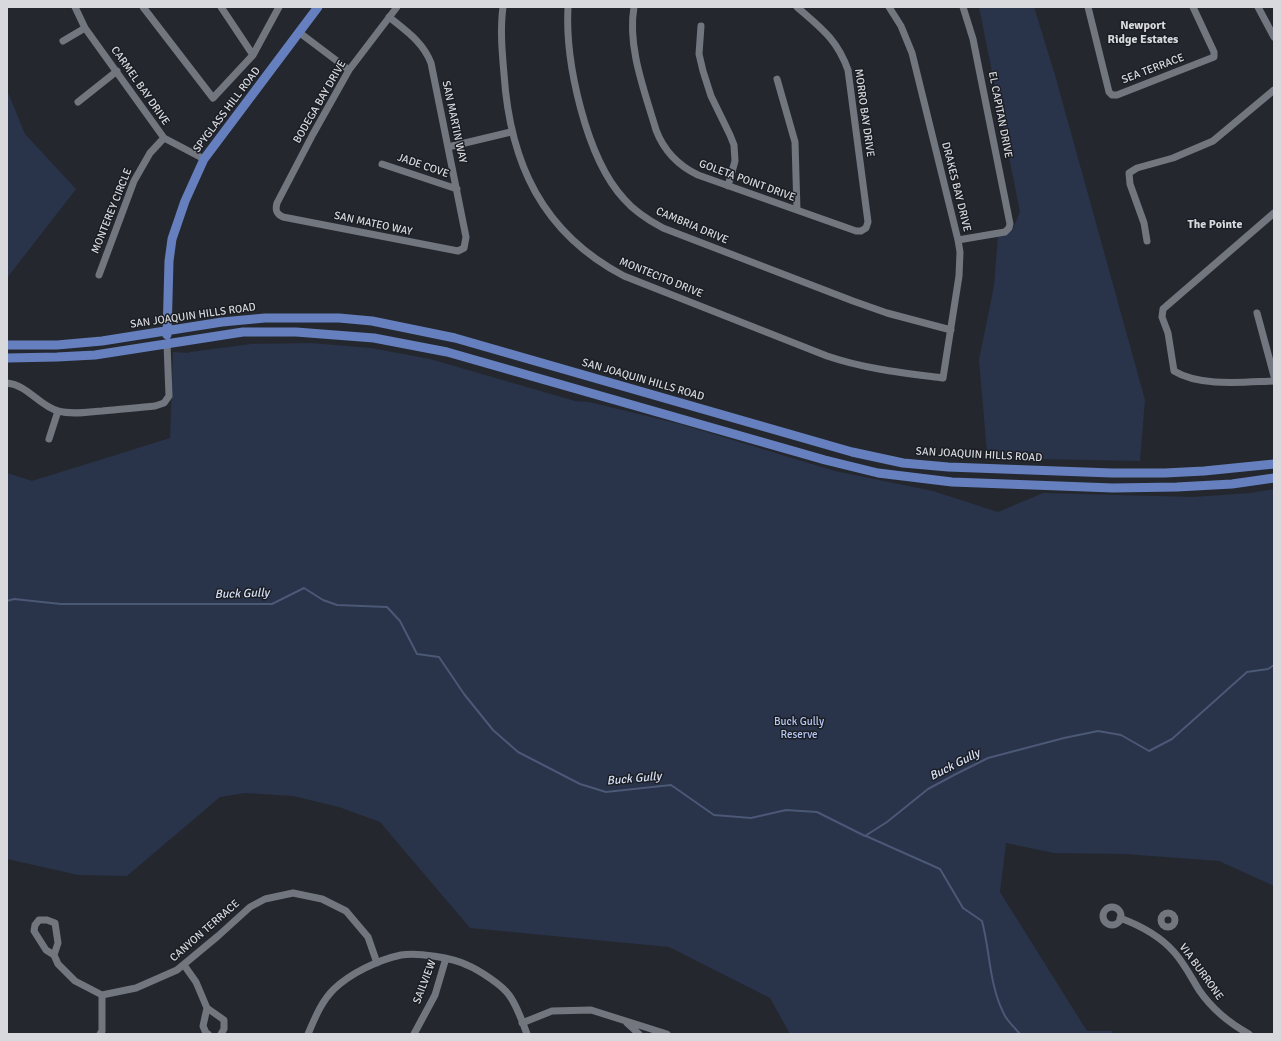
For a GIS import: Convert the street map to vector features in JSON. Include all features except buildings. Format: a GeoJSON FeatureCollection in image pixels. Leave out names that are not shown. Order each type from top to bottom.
{"type":"FeatureCollection","features":[{"type":"Feature","properties":{"kind":"main road","name":"SPYGLASS HILL ROAD"},"geometry":{"type":"LineString","coordinates":[[167,344],[169,261],[172,239],[185,201],[204,159],[318,7]]}},
{"type":"Feature","properties":{"kind":"main road","name":"SAN JOAQUIN HILLS ROAD"},"geometry":{"type":"LineString","coordinates":[[7,345],[57,345],[102,341],[222,322],[265,318],[339,318],[372,321],[455,338],[852,452],[902,463],[964,468],[1150,473],[1204,471],[1274,464]]}},
{"type":"Feature","properties":{"kind":"main road","name":"SAN JOAQUIN HILLS ROAD"},"geometry":{"type":"LineString","coordinates":[[7,358],[57,357],[95,354],[243,332],[330,334],[374,338],[447,352],[825,460],[878,473],[932,481],[1113,488],[1177,488],[1232,484],[1274,478]]}},
{"type":"Feature","properties":{"kind":"street","name":"CARMEL BAY DRIVE"},"geometry":{"type":"LineString","coordinates":[[75,7],[85,28],[164,138],[204,159]]}},
{"type":"Feature","properties":{"kind":"street"},"geometry":{"type":"LineString","coordinates":[[143,7],[213,98],[253,55],[278,7]]}},
{"type":"Feature","properties":{"kind":"street"},"geometry":{"type":"LineString","coordinates":[[221,7],[253,55]]}},
{"type":"Feature","properties":{"kind":"street","name":"BODEGA BAY DRIVE"},"geometry":{"type":"LineString","coordinates":[[278,214],[276,209],[277,203],[349,70],[397,7]]}},
{"type":"Feature","properties":{"kind":"street","name":"MONTECITO DRIVE"},"geometry":{"type":"LineString","coordinates":[[503,7],[501,44],[511,132],[526,174],[535,191],[564,232],[578,245],[607,267],[624,276],[849,363],[871,368],[943,378]]}},
{"type":"Feature","properties":{"kind":"street","name":"CAMBRIA DRIVE"},"geometry":{"type":"LineString","coordinates":[[568,7],[567,29],[569,50],[584,122],[609,180],[632,208],[642,216],[663,228],[840,296],[887,313],[951,330]]}},
{"type":"Feature","properties":{"kind":"street","name":"GOLETA POINT DRIVE"},"geometry":{"type":"LineString","coordinates":[[634,7],[632,26],[636,58],[656,130],[660,141],[672,157],[685,168],[698,175],[856,231],[861,231],[866,228],[868,222],[867,217]]}},
{"type":"Feature","properties":{"kind":"street","name":"MORRO BAY DRIVE"},"geometry":{"type":"LineString","coordinates":[[797,7],[828,34],[837,45],[848,70],[867,217]]}},
{"type":"Feature","properties":{"kind":"street","name":"DRAKES BAY DRIVE"},"geometry":{"type":"LineString","coordinates":[[889,7],[901,26],[912,52],[960,252],[959,276],[943,378]]}},
{"type":"Feature","properties":{"kind":"street","name":"EL CAPITAN DRIVE"},"geometry":{"type":"LineString","coordinates":[[958,240],[1005,232],[1009,228],[1010,224],[973,40],[964,7]]}},
{"type":"Feature","properties":{"kind":"street","name":"SEA TERRACE"},"geometry":{"type":"LineString","coordinates":[[1088,7],[1109,92],[1112,95],[1117,95],[1214,57],[1214,52],[1193,7]]}},
{"type":"Feature","properties":{"kind":"street"},"geometry":{"type":"LineString","coordinates":[[1258,7],[1274,37]]}},
{"type":"Feature","properties":{"kind":"street","name":"SAN MARTIN WAY"},"geometry":{"type":"LineString","coordinates":[[389,17],[419,42],[431,63],[466,237],[464,248]]}},
{"type":"Feature","properties":{"kind":"street"},"geometry":{"type":"LineString","coordinates":[[701,26],[699,54],[703,71],[716,107],[734,145],[735,161],[728,186]]}},
{"type":"Feature","properties":{"kind":"street"},"geometry":{"type":"LineString","coordinates":[[63,41],[85,28]]}},
{"type":"Feature","properties":{"kind":"street"},"geometry":{"type":"LineString","coordinates":[[300,33],[349,70]]}},
{"type":"Feature","properties":{"kind":"street"},"geometry":{"type":"LineString","coordinates":[[78,102],[117,71]]}},
{"type":"Feature","properties":{"kind":"street"},"geometry":{"type":"LineString","coordinates":[[777,79],[795,142],[797,210]]}},
{"type":"Feature","properties":{"kind":"street"},"geometry":{"type":"LineString","coordinates":[[1147,241],[1144,223],[1130,184],[1129,173],[1137,168],[1173,158],[1213,141],[1274,90]]}},
{"type":"Feature","properties":{"kind":"street"},"geometry":{"type":"LineString","coordinates":[[448,147],[511,132]]}},
{"type":"Feature","properties":{"kind":"street","name":"MONTEREY CIRCLE"},"geometry":{"type":"LineString","coordinates":[[99,275],[134,182],[150,153],[164,138]]}},
{"type":"Feature","properties":{"kind":"street","name":"JADE COVE"},"geometry":{"type":"LineString","coordinates":[[382,164],[457,189]]}},
{"type":"Feature","properties":{"kind":"street"},"geometry":{"type":"LineString","coordinates":[[1274,213],[1163,309],[1162,317],[1168,333],[1174,371],[1183,376],[1224,383],[1274,381]]}},
{"type":"Feature","properties":{"kind":"street","name":"SAN MATEO WAY"},"geometry":{"type":"LineString","coordinates":[[278,214],[283,217],[452,251],[458,251],[464,248]]}},
{"type":"Feature","properties":{"kind":"street"},"geometry":{"type":"LineString","coordinates":[[1257,313],[1274,376]]}},
{"type":"Feature","properties":{"kind":"street","name":"SPYGLASS HILL ROAD"},"geometry":{"type":"LineString","coordinates":[[58,411],[90,412],[155,406],[164,403],[169,396],[167,344]]}},
{"type":"Feature","properties":{"kind":"street"},"geometry":{"type":"LineString","coordinates":[[7,383],[11,383],[27,391],[44,404],[58,411],[49,439]]}},
{"type":"Feature","properties":{"kind":"street","name":"CANYON TERRACE"},"geometry":{"type":"LineString","coordinates":[[102,995],[136,988],[177,970],[250,907],[265,899],[293,893],[322,899],[346,911],[368,937],[377,963]]}},
{"type":"Feature","properties":{"kind":"street","name":"VIA BURRONE"},"geometry":{"type":"LineString","coordinates":[[1120,918],[1136,924],[1156,936],[1173,950],[1187,969],[1199,990],[1213,1008],[1234,1026],[1249,1034]]}},
{"type":"Feature","properties":{"kind":"street"},"geometry":{"type":"LineString","coordinates":[[54,955],[58,943],[55,923],[47,920],[39,920],[35,925],[34,931],[46,950],[54,955],[58,964],[75,981],[102,995],[103,1033]]}},
{"type":"Feature","properties":{"kind":"street"},"geometry":{"type":"LineString","coordinates":[[1156,936],[1164,926]]}},
{"type":"Feature","properties":{"kind":"street"},"geometry":{"type":"LineString","coordinates":[[308,1034],[317,1010],[334,990],[355,974],[377,963],[402,955],[421,955],[446,958],[467,964],[490,978],[509,995],[527,1034]]}},
{"type":"Feature","properties":{"kind":"street","name":"SAILVIEW"},"geometry":{"type":"LineString","coordinates":[[414,1034],[434,995],[446,958]]}},
{"type":"Feature","properties":{"kind":"street"},"geometry":{"type":"LineString","coordinates":[[184,965],[196,982],[207,1008],[224,1020],[224,1030],[221,1034]]}},
{"type":"Feature","properties":{"kind":"street"},"geometry":{"type":"LineString","coordinates":[[207,1008],[202,1026],[208,1034]]}},
{"type":"Feature","properties":{"kind":"street"},"geometry":{"type":"LineString","coordinates":[[522,1023],[552,1011],[591,1010],[668,1034]]}},
{"type":"Feature","properties":{"kind":"street"},"geometry":{"type":"LineString","coordinates":[[625,1021],[639,1034]]}},
{"type":"Feature","properties":{"kind":"green space"},"geometry":{"type":"Polygon","coordinates":[[[979,7],[1034,7],[1055,75],[1145,400],[1140,461],[983,458],[987,453],[979,360],[994,286],[998,236],[1012,231],[1020,212],[979,7]]]}},
{"type":"Feature","properties":{"kind":"green space"},"geometry":{"type":"Polygon","coordinates":[[[7,90],[25,134],[76,189],[7,278],[7,90]]]}},
{"type":"Feature","properties":{"kind":"green space","name":"Buck Gully Reserve"},"geometry":{"type":"Polygon","coordinates":[[[311,343],[371,348],[430,359],[575,401],[589,402],[680,424],[835,471],[933,491],[998,512],[1043,493],[1193,497],[1250,493],[1274,489],[1274,886],[1219,861],[1125,854],[1054,853],[1006,843],[1000,892],[1087,1031],[1112,1031],[1112,1034],[790,1034],[770,998],[669,947],[470,928],[380,822],[339,807],[293,796],[245,793],[220,797],[127,876],[78,875],[7,859],[7,473],[32,481],[170,438],[173,352],[188,353],[251,344],[311,343]]]}},
{"type":"Feature","properties":{"kind":"waterway","name":"Buck Gully"},"geometry":{"type":"LineString","coordinates":[[7,601],[14,599],[61,604],[272,604],[304,588],[323,600],[337,605],[387,607],[400,621],[417,654],[439,657],[464,694],[493,730],[518,752],[580,784],[606,792],[671,785],[714,815],[751,818],[786,810],[817,812],[865,836],[887,822],[928,789],[988,758],[1064,738],[1098,731],[1121,735],[1149,751],[1172,739],[1247,672],[1268,669],[1274,665]]}},
{"type":"Feature","properties":{"kind":"waterway"},"geometry":{"type":"LineString","coordinates":[[866,836],[940,869],[963,908],[982,921],[992,978],[998,1001],[1004,1015],[1020,1034]]}},
{"type":"Feature","properties":{"kind":"district","name":"Newport Ridge Estates"},"geometry":{"type":"Point","coordinates":[1143,33]}},
{"type":"Feature","properties":{"kind":"district","name":"The Pointe"},"geometry":{"type":"Point","coordinates":[1215,225]}}]}
